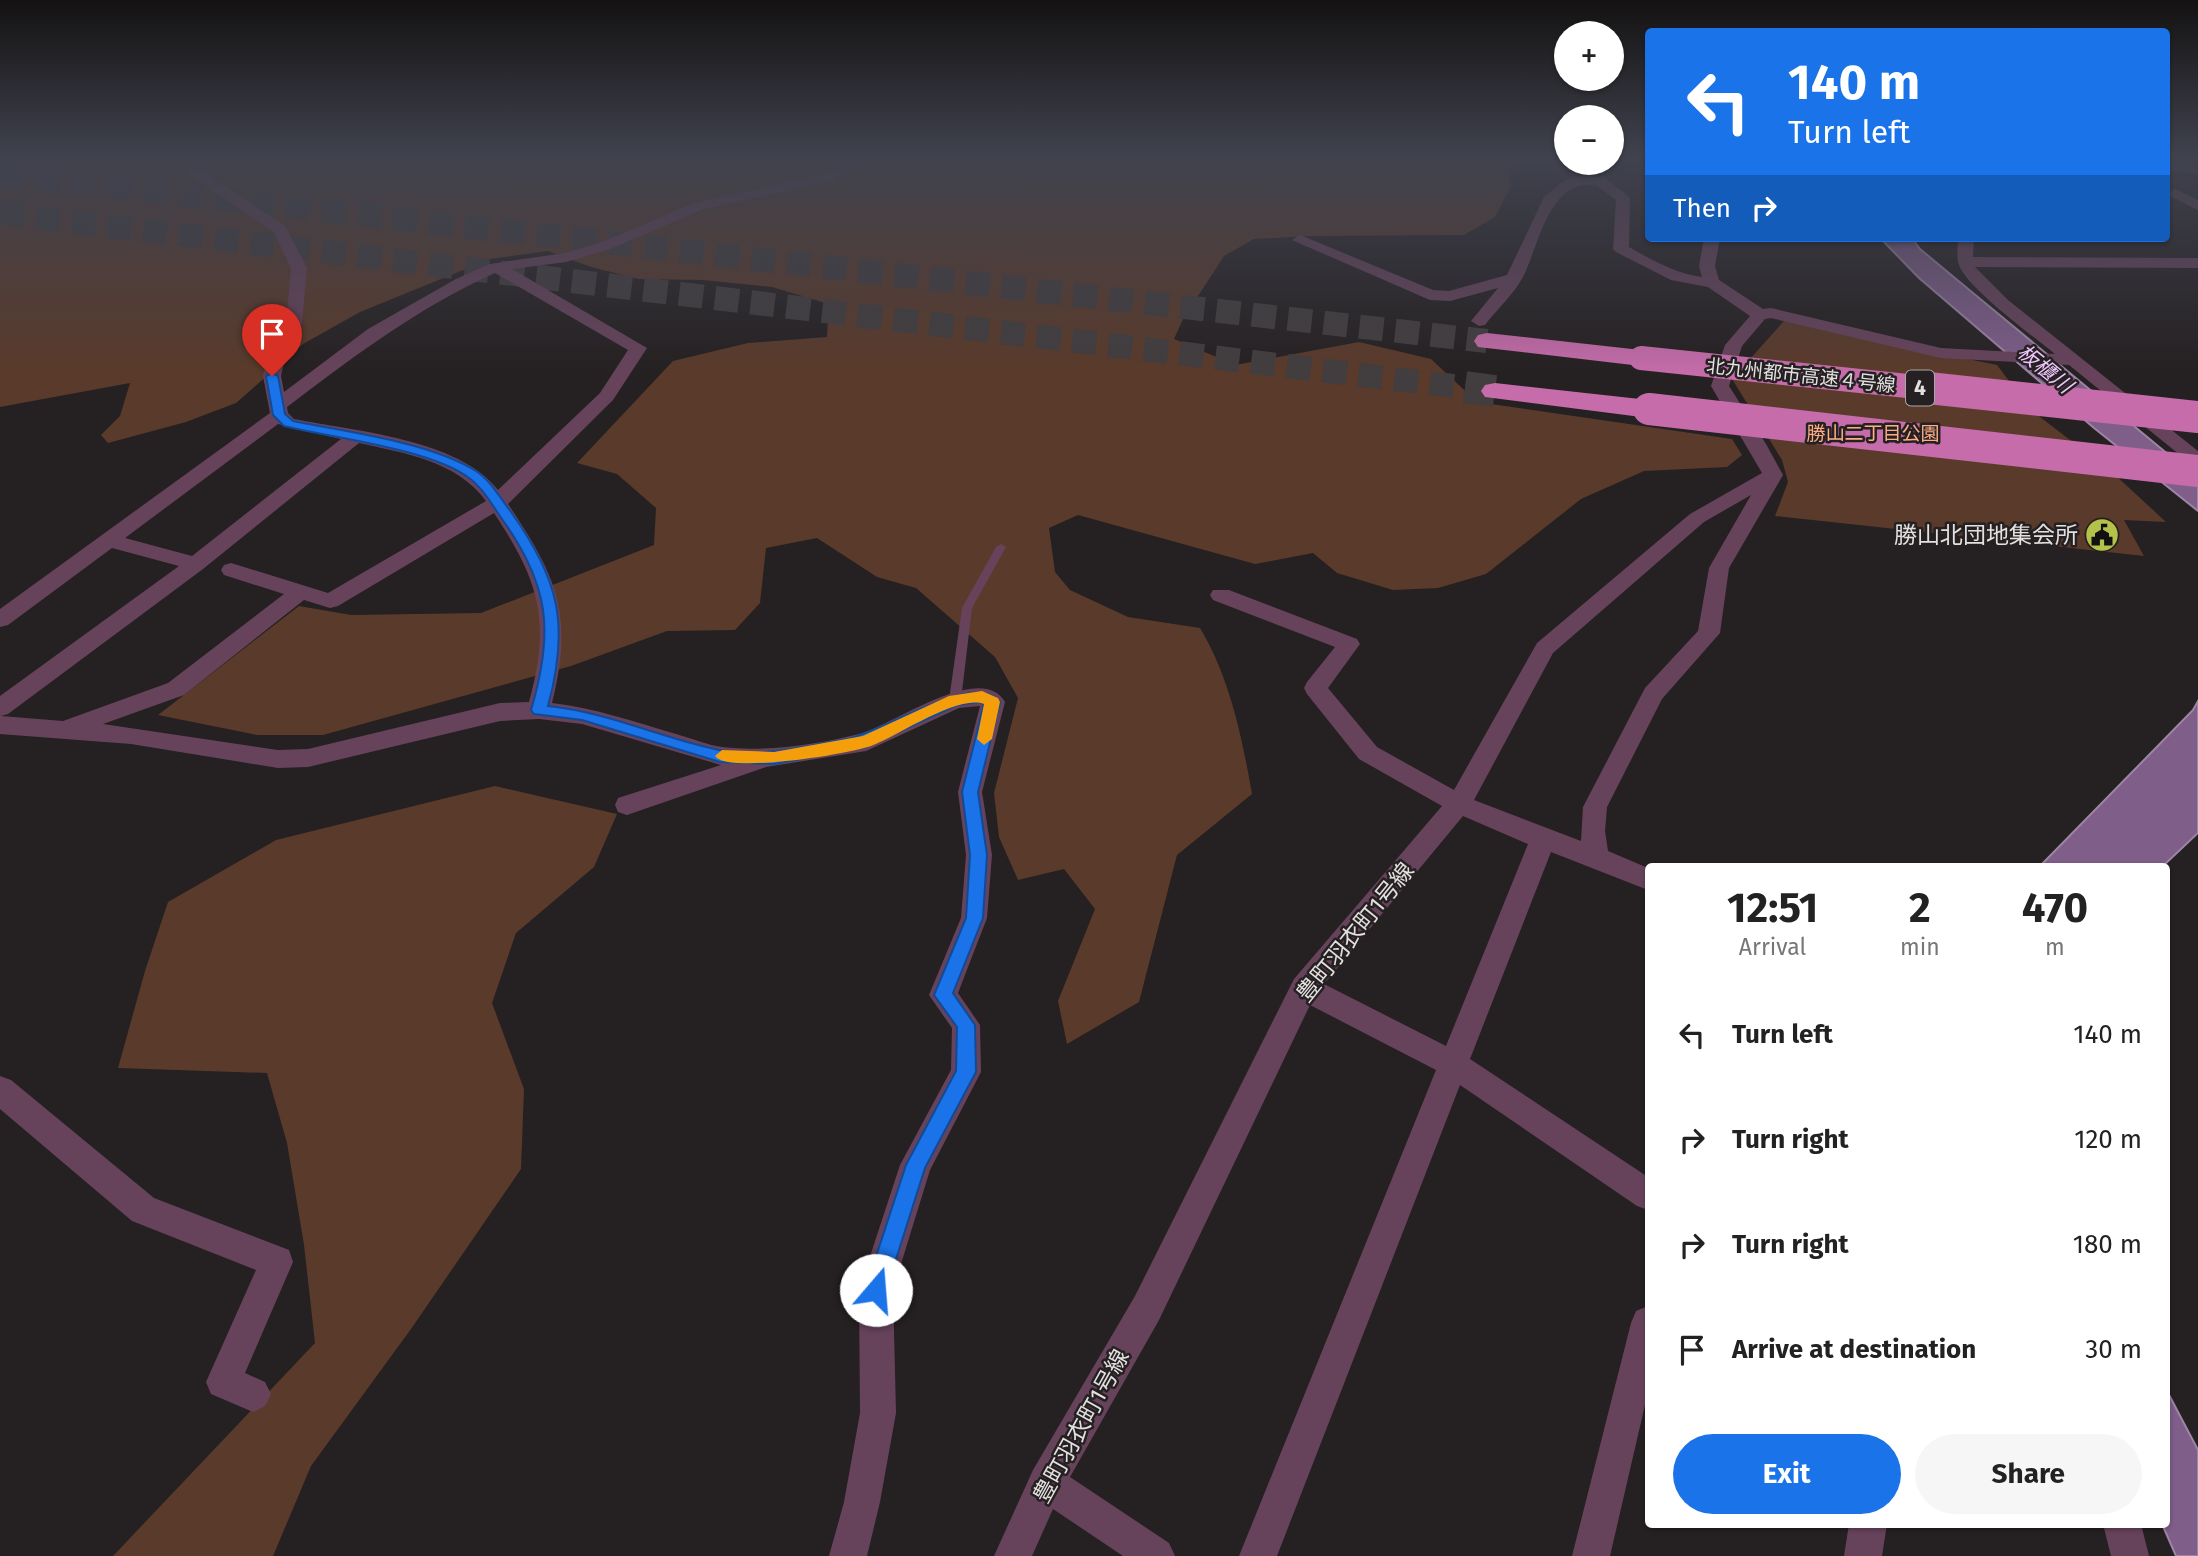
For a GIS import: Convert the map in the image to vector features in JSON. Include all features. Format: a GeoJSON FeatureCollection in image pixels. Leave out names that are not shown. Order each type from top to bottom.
{"type":"FeatureCollection","features":[{"type":"Feature","properties":{"kind":"highway","name":"北九州都市高速４号線"},"geometry":{"type":"LineString","coordinates":[[1483,331],[1641,358],[2198,417]]}},
{"type":"Feature","properties":{"kind":"highway","name":"4"},"geometry":{"type":"LineString","coordinates":[[1494,391],[2198,471]]}},
{"type":"Feature","properties":{"kind":"street"},"geometry":{"type":"LineString","coordinates":[[280,230],[299,268],[294,323],[276,358],[272,376],[279,410],[289,424],[402,447],[474,475],[523,538],[547,589],[554,625],[550,670],[539,710]]}},
{"type":"Feature","properties":{"kind":"street"},"geometry":{"type":"LineString","coordinates":[[0,620],[111,541],[374,333],[462,282],[496,267],[566,257],[605,246],[644,230]]}},
{"type":"Feature","properties":{"kind":"street"},"geometry":{"type":"LineString","coordinates":[[1483,331],[1514,278],[1536,230]]}},
{"type":"Feature","properties":{"kind":"street"},"geometry":{"type":"LineString","coordinates":[[1622,230],[1621,249],[1645,263],[1696,283],[1712,282],[1760,315]]}},
{"type":"Feature","properties":{"kind":"street"},"geometry":{"type":"LineString","coordinates":[[1300,240],[1430,295],[1450,296],[1514,278]]}},
{"type":"Feature","properties":{"kind":"street"},"geometry":{"type":"LineString","coordinates":[[1711,242],[1707,265],[1712,282]]}},
{"type":"Feature","properties":{"kind":"street"},"geometry":{"type":"LineString","coordinates":[[1966,242],[1965,262],[1969,270],[2002,303],[2067,360],[2198,460]]}},
{"type":"Feature","properties":{"kind":"street"},"geometry":{"type":"LineString","coordinates":[[1965,262],[2198,263]]}},
{"type":"Feature","properties":{"kind":"street"},"geometry":{"type":"LineString","coordinates":[[231,570],[330,601],[497,503],[607,396],[638,348],[496,267]]}},
{"type":"Feature","properties":{"kind":"street"},"geometry":{"type":"LineString","coordinates":[[1596,857],[1592,831],[1595,807],[1653,694],[1709,633],[1719,568],[1773,475],[1757,444],[1720,386],[1734,345],[1760,315],[1771,313],[1941,353],[2067,360]]}},
{"type":"Feature","properties":{"kind":"street"},"geometry":{"type":"LineString","coordinates":[[0,708],[196,564],[355,438]]}},
{"type":"Feature","properties":{"kind":"street","name":"豊町羽衣町1号線"},"geometry":{"type":"LineString","coordinates":[[1013,1556],[1046,1483],[1147,1308],[1304,988],[1460,804],[1545,648],[1697,518],[1773,475]]}},
{"type":"Feature","properties":{"kind":"street"},"geometry":{"type":"LineString","coordinates":[[111,541],[196,564]]}},
{"type":"Feature","properties":{"kind":"street"},"geometry":{"type":"LineString","coordinates":[[62,730],[176,689],[300,592]]}},
{"type":"Feature","properties":{"kind":"street"},"geometry":{"type":"LineString","coordinates":[[1221,595],[1349,644],[1315,688],[1368,753],[1460,804],[1645,878]]}},
{"type":"Feature","properties":{"kind":"street"},"geometry":{"type":"LineString","coordinates":[[627,805],[774,758],[866,742],[955,700],[982,697],[993,702],[970,792],[979,855],[974,918],[943,995],[966,1025],[966,1072],[916,1165],[876,1290],[878,1413],[862,1502],[848,1556]]}},
{"type":"Feature","properties":{"kind":"street"},"geometry":{"type":"LineString","coordinates":[[0,724],[131,735],[278,759],[298,758],[500,712],[539,710],[582,715],[720,756],[774,758]]}},
{"type":"Feature","properties":{"kind":"street"},"geometry":{"type":"LineString","coordinates":[[1258,1556],[1543,839]]}},
{"type":"Feature","properties":{"kind":"street"},"geometry":{"type":"LineString","coordinates":[[1304,988],[1453,1064],[1645,1193]]}},
{"type":"Feature","properties":{"kind":"street"},"geometry":{"type":"LineString","coordinates":[[0,1090],[144,1210],[277,1262],[223,1382],[253,1394]]}},
{"type":"Feature","properties":{"kind":"street"},"geometry":{"type":"LineString","coordinates":[[1591,1556],[1645,1335]]}},
{"type":"Feature","properties":{"kind":"street"},"geometry":{"type":"LineString","coordinates":[[1046,1483],[1157,1556]]}},
{"type":"Feature","properties":{"kind":"street"},"geometry":{"type":"LineString","coordinates":[[1863,1556],[1867,1528]]}},
{"type":"Feature","properties":{"kind":"street"},"geometry":{"type":"LineString","coordinates":[[2123,1528],[2130,1556]]}},
{"type":"Feature","properties":{"kind":"lane"},"geometry":{"type":"LineString","coordinates":[[955,700],[967,608],[1001,547]]}},
{"type":"Feature","properties":{"kind":"green space"},"geometry":{"type":"Polygon","coordinates":[[[0,230],[1473,230],[1464,235],[1254,239],[1224,256],[1183,319],[1174,339],[1235,365],[1359,342],[1431,359],[1477,402],[1732,439],[1742,455],[1727,467],[1644,471],[1581,499],[1486,574],[1438,588],[1393,590],[1337,573],[1313,553],[1255,564],[1078,515],[1049,528],[1055,572],[1070,590],[1128,617],[1200,628],[1227,687],[1252,794],[1177,855],[1139,1002],[1067,1044],[1058,1001],[1095,909],[1064,869],[1018,880],[999,837],[994,793],[1018,698],[995,657],[916,588],[877,577],[817,538],[766,548],[760,603],[735,630],[667,631],[571,666],[323,735],[257,735],[158,715],[299,606],[351,615],[481,613],[654,545],[656,508],[617,474],[577,463],[673,361],[748,343],[827,337],[829,304],[772,287],[703,280],[639,279],[591,267],[548,251],[490,259],[360,312],[303,344],[236,403],[186,422],[108,443],[101,435],[120,416],[130,383],[0,407],[0,230]]]}},
{"type":"Feature","properties":{"kind":"green space","name":"勝山二丁目公園"},"geometry":{"type":"Polygon","coordinates":[[[1784,321],[1997,365],[2031,410],[2113,473],[2166,522],[2124,520],[2144,556],[1775,516],[1788,482],[1782,460],[1732,379],[1784,321]]]}},
{"type":"Feature","properties":{"kind":"green space"},"geometry":{"type":"Polygon","coordinates":[[[495,786],[617,814],[594,867],[516,933],[492,1003],[524,1089],[521,1169],[411,1329],[311,1466],[273,1556],[113,1556],[315,1343],[304,1245],[287,1143],[267,1073],[118,1068],[145,971],[168,902],[276,840],[495,786]]]}},
{"type":"Feature","properties":{"kind":"water","name":"板櫃川"},"geometry":{"type":"Polygon","coordinates":[[[1884,242],[1915,242],[2198,479],[2198,511],[2094,428],[1919,278],[1884,242]]]}},
{"type":"Feature","properties":{"kind":"water"},"geometry":{"type":"Polygon","coordinates":[[[2198,701],[2198,833],[2166,863],[2043,863],[2193,710],[2198,701]]]}},
{"type":"Feature","properties":{"kind":"water"},"geometry":{"type":"Polygon","coordinates":[[[2170,1397],[2198,1450],[2198,1556],[2176,1556],[2164,1528],[2170,1528],[2170,1397]]]}},
{"type":"Feature","properties":{"kind":"tunnel"},"geometry":{"type":"LineString","coordinates":[[140,230],[1480,389]]}},
{"type":"Feature","properties":{"kind":"tunnel"},"geometry":{"type":"LineString","coordinates":[[495,230],[1487,341]]}},
{"type":"Feature","properties":{"kind":"tunnel"},"geometry":{"type":"LineString","coordinates":[[1465,387],[1480,389]]}},
{"type":"Feature","properties":{"kind":"tunnel"},"geometry":{"type":"LineString","coordinates":[[1480,389],[1495,391]]}},
{"type":"Feature","properties":{"kind":"slow traffic"},"geometry":{"type":"LineString","coordinates":[[722,756],[774,758],[866,742],[955,700],[982,697],[993,702],[984,739]]}},
{"type":"Feature","properties":{"kind":"place","name":"勝山北団地集会所"},"geometry":{"type":"Point","coordinates":[2102,535]}},
{"type":"Feature","properties":{"kind":"route"},"geometry":{"type":"LineString","coordinates":[[272,376],[279,415],[289,424],[402,447],[443,461],[474,475],[497,503],[523,538],[547,589],[554,625],[550,670],[539,710],[582,715],[720,756],[774,758],[866,742],[955,700],[982,697],[993,702],[970,792],[979,855],[974,918],[943,995],[966,1025],[966,1072],[916,1165],[876,1290]]}}]}
